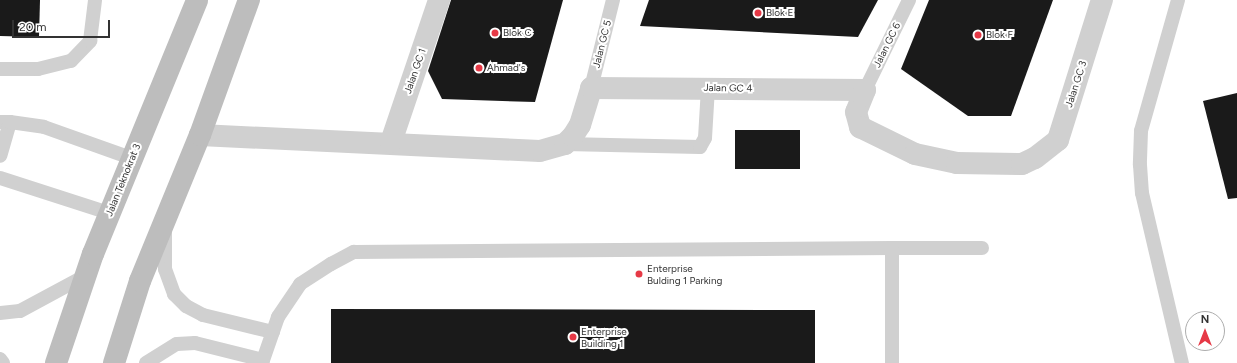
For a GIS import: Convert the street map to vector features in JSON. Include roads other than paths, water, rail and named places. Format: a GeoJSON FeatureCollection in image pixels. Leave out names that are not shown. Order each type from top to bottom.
{"type":"FeatureCollection","features":[{"type":"Feature","properties":{"kind":"main road","name":"Jalan Teknokrat 3"},"geometry":{"type":"LineString","coordinates":[[56,363],[85,276],[109,213],[197,0]]}},
{"type":"Feature","properties":{"kind":"main road"},"geometry":{"type":"LineString","coordinates":[[114,363],[140,281],[200,135],[249,0]]}},
{"type":"Feature","properties":{"kind":"street","name":"Jalan GC 1"},"geometry":{"type":"LineString","coordinates":[[391,142],[439,0]]}},
{"type":"Feature","properties":{"kind":"street","name":"Jalan GC 3"},"geometry":{"type":"LineString","coordinates":[[865,90],[856,112],[860,127],[915,154],[957,163],[1022,164],[1035,158],[1058,140],[1102,0]]}},
{"type":"Feature","properties":{"kind":"street"},"geometry":{"type":"LineString","coordinates":[[200,135],[391,142],[540,151],[565,144],[580,126],[591,88]]}},
{"type":"Feature","properties":{"kind":"street","name":"Jalan GC 4"},"geometry":{"type":"LineString","coordinates":[[591,88],[865,90]]}},
{"type":"Feature","properties":{"kind":"lane"},"geometry":{"type":"LineString","coordinates":[[0,69],[38,69],[71,61],[90,41],[95,0]]}},
{"type":"Feature","properties":{"kind":"lane","name":"Jalan GC 5"},"geometry":{"type":"LineString","coordinates":[[591,88],[613,0]]}},
{"type":"Feature","properties":{"kind":"lane","name":"Jalan GC 6"},"geometry":{"type":"LineString","coordinates":[[865,90],[909,0]]}},
{"type":"Feature","properties":{"kind":"lane"},"geometry":{"type":"LineString","coordinates":[[1178,0],[1140,131],[1140,165],[1142,193],[1182,363]]}},
{"type":"Feature","properties":{"kind":"lane"},"geometry":{"type":"LineString","coordinates":[[565,144],[700,146],[705,138],[708,88]]}},
{"type":"Feature","properties":{"kind":"lane"},"geometry":{"type":"LineString","coordinates":[[0,156],[5,122],[44,127],[131,158]]}},
{"type":"Feature","properties":{"kind":"lane"},"geometry":{"type":"LineString","coordinates":[[0,178],[109,213]]}},
{"type":"Feature","properties":{"kind":"lane"},"geometry":{"type":"LineString","coordinates":[[165,219],[165,270],[174,294],[186,306],[203,315],[272,332]]}},
{"type":"Feature","properties":{"kind":"lane"},"geometry":{"type":"LineString","coordinates":[[892,248],[892,363]]}},
{"type":"Feature","properties":{"kind":"lane"},"geometry":{"type":"LineString","coordinates":[[146,363],[177,344],[195,343],[262,362],[278,317],[300,284],[331,264],[354,252],[982,248]]}},
{"type":"Feature","properties":{"kind":"lane"},"geometry":{"type":"LineString","coordinates":[[0,313],[20,311],[85,276]]}},
{"type":"Feature","properties":{"kind":"lane"},"geometry":{"type":"LineString","coordinates":[[0,359],[4,363]]}},
{"type":"Feature","properties":{"kind":"place","name":"Blok E"},"geometry":{"type":"Point","coordinates":[758,13]}},
{"type":"Feature","properties":{"kind":"place","name":"Blok C"},"geometry":{"type":"Point","coordinates":[495,33]}},
{"type":"Feature","properties":{"kind":"place","name":"Blok F"},"geometry":{"type":"Point","coordinates":[978,35]}},
{"type":"Feature","properties":{"kind":"place","name":"Ahmad's"},"geometry":{"type":"Point","coordinates":[479,68]}},
{"type":"Feature","properties":{"kind":"place","name":"Enterprise Bulding 1 Parking"},"geometry":{"type":"Point","coordinates":[639,274]}},
{"type":"Feature","properties":{"kind":"place","name":"Enterprise Building 1"},"geometry":{"type":"Point","coordinates":[573,337]}}]}
